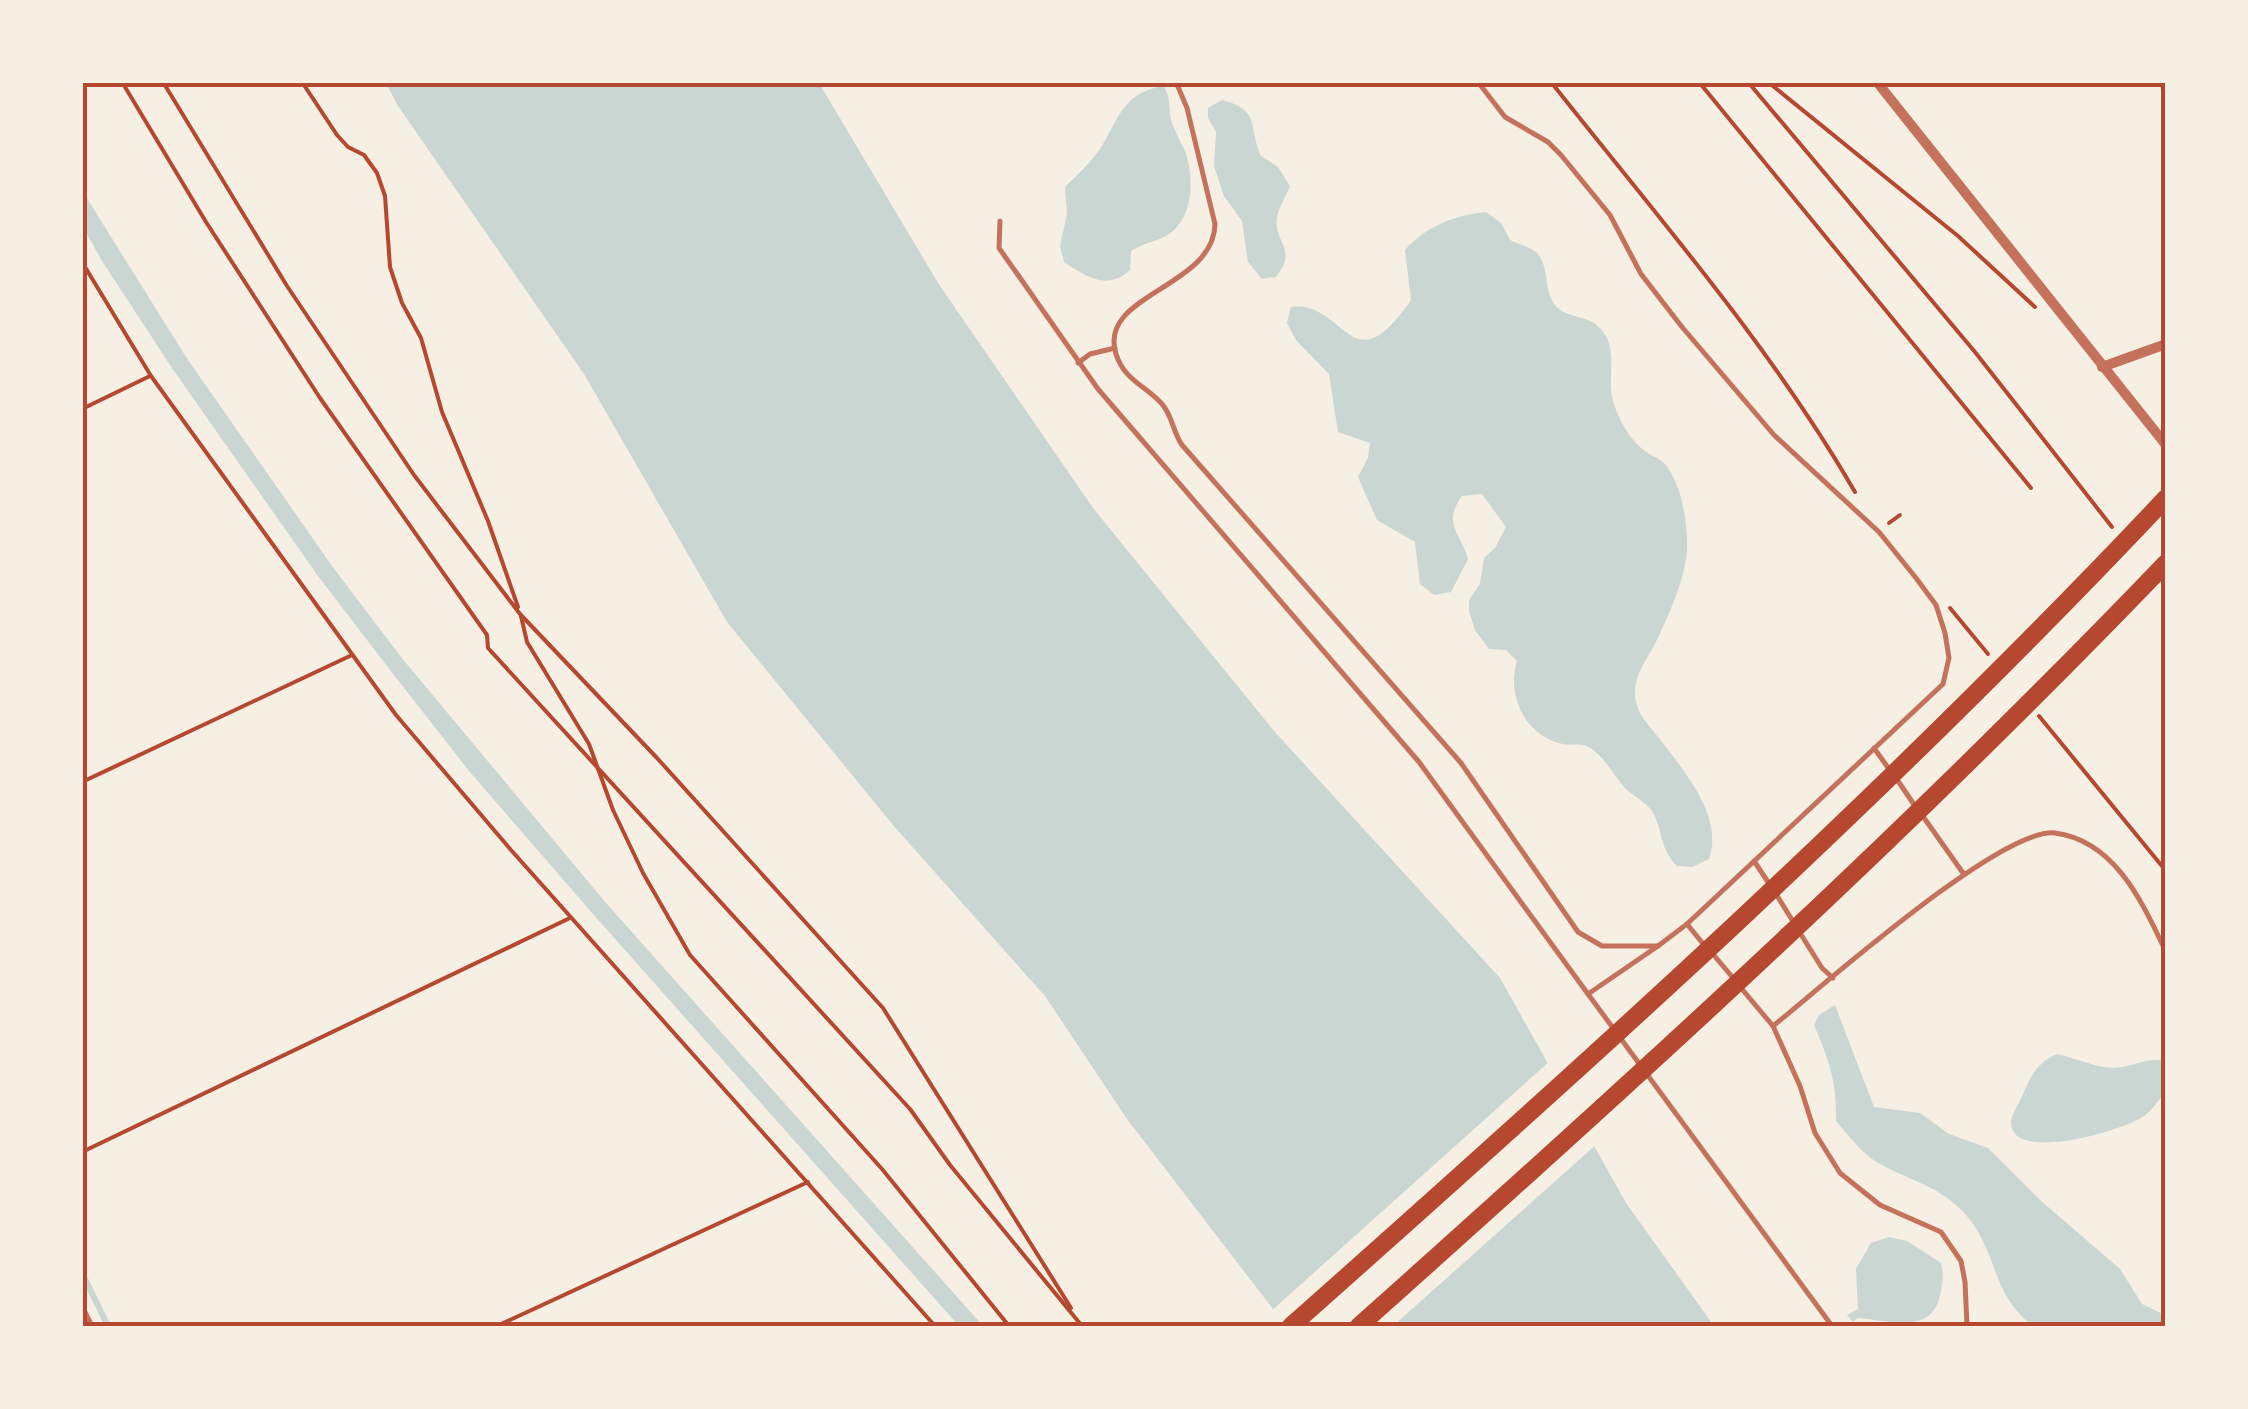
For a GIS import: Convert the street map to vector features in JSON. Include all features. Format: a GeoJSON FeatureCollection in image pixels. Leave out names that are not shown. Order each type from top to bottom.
{"type":"FeatureCollection","features":[{"type":"Feature","properties":{"kind":"highway"},"geometry":{"type":"LineString","coordinates":[[1290,1326],[1717,942],[1901,767],[2166,498]]}},
{"type":"Feature","properties":{"kind":"highway"},"geometry":{"type":"LineString","coordinates":[[1359,1326],[1740,983],[1930,800],[2166,563]]}},
{"type":"Feature","properties":{"kind":"street"},"geometry":{"type":"LineString","coordinates":[[1876,82],[2166,445]]}},
{"type":"Feature","properties":{"kind":"street"},"geometry":{"type":"LineString","coordinates":[[2102,367],[2166,344]]}},
{"type":"Feature","properties":{"kind":"lane"},"geometry":{"type":"LineString","coordinates":[[1176,82],[1190,122],[1214,238],[1188,272],[1124,313],[1113,332],[1115,348],[1132,382],[1160,402],[1182,445],[1462,764],[1578,932],[1602,946],[1658,946]]}},
{"type":"Feature","properties":{"kind":"lane"},"geometry":{"type":"LineString","coordinates":[[1478,82],[1505,117],[1548,142],[1561,155],[1610,216],[1642,274],[1774,435],[1879,532],[1936,605],[1949,658],[1943,684],[1687,924],[1588,994]]}},
{"type":"Feature","properties":{"kind":"lane"},"geometry":{"type":"LineString","coordinates":[[1000,221],[999,248],[1078,363],[1418,762],[1832,1326]]}},
{"type":"Feature","properties":{"kind":"lane"},"geometry":{"type":"LineString","coordinates":[[1078,363],[1090,354],[1115,348]]}},
{"type":"Feature","properties":{"kind":"lane"},"geometry":{"type":"LineString","coordinates":[[1874,748],[1963,874]]}},
{"type":"Feature","properties":{"kind":"lane"},"geometry":{"type":"LineString","coordinates":[[1773,1026],[1963,874],[2027,836],[2060,834],[2104,856],[2136,891],[2166,952]]}},
{"type":"Feature","properties":{"kind":"lane"},"geometry":{"type":"LineString","coordinates":[[1754,860],[1822,968],[1833,978]]}},
{"type":"Feature","properties":{"kind":"lane"},"geometry":{"type":"LineString","coordinates":[[1687,924],[1773,1026],[1800,1086],[1815,1133],[1840,1173],[1880,1205],[1941,1232],[1960,1261],[1965,1282],[1966,1326]]}},
{"type":"Feature","properties":{"kind":"path"},"geometry":{"type":"LineString","coordinates":[[122,82],[206,222],[320,398],[486,635],[488,648],[910,1109],[950,1165],[1080,1325]]}},
{"type":"Feature","properties":{"kind":"path"},"geometry":{"type":"LineString","coordinates":[[163,82],[287,286],[414,476],[520,614],[658,758],[883,1008],[1046,1264],[1080,1325]]}},
{"type":"Feature","properties":{"kind":"path"},"geometry":{"type":"LineString","coordinates":[[302,82],[336,135],[348,147],[364,154],[377,173],[385,196],[390,267],[402,302],[421,338],[442,412],[488,521],[527,642],[588,744],[643,872],[690,955],[882,1168],[1009,1326]]}},
{"type":"Feature","properties":{"kind":"path"},"geometry":{"type":"LineString","coordinates":[[1551,82],[1781,378],[1858,496]]}},
{"type":"Feature","properties":{"kind":"path"},"geometry":{"type":"LineString","coordinates":[[1699,82],[2031,488]]}},
{"type":"Feature","properties":{"kind":"path"},"geometry":{"type":"LineString","coordinates":[[1748,82],[1975,352],[2118,534]]}},
{"type":"Feature","properties":{"kind":"path"},"geometry":{"type":"LineString","coordinates":[[1768,82],[1958,236],[2040,312]]}},
{"type":"Feature","properties":{"kind":"path"},"geometry":{"type":"LineString","coordinates":[[82,262],[151,376],[352,655],[446,774],[935,1326]]}},
{"type":"Feature","properties":{"kind":"path"},"geometry":{"type":"LineString","coordinates":[[82,408],[151,376]]}},
{"type":"Feature","properties":{"kind":"path"},"geometry":{"type":"LineString","coordinates":[[1877,516],[1887,525],[1900,515]]}},
{"type":"Feature","properties":{"kind":"path"},"geometry":{"type":"LineString","coordinates":[[82,782],[352,655]]}},
{"type":"Feature","properties":{"kind":"path"},"geometry":{"type":"LineString","coordinates":[[82,1152],[571,918]]}},
{"type":"Feature","properties":{"kind":"path"},"geometry":{"type":"LineString","coordinates":[[496,1326],[808,1182]]}},
{"type":"Feature","properties":{"kind":"shaded area"},"geometry":{"type":"Polygon","coordinates":[[[386,83],[819,83],[938,283],[1093,508],[1274,731],[1500,978],[1626,1203],[1714,1326],[1286,1326],[1127,1119],[1045,996],[893,825],[727,622],[584,374],[398,106],[386,83]]]}},
{"type":"Feature","properties":{"kind":"shaded area"},"geometry":{"type":"Polygon","coordinates":[[[1164,86],[1171,120],[1190,171],[1185,214],[1168,235],[1131,251],[1130,270],[1122,276],[1097,280],[1064,262],[1060,246],[1067,214],[1065,187],[1095,156],[1132,99],[1164,86]]]}},
{"type":"Feature","properties":{"kind":"shaded area"},"geometry":{"type":"Polygon","coordinates":[[[1222,100],[1248,114],[1261,156],[1278,167],[1290,186],[1277,217],[1285,259],[1276,277],[1262,279],[1248,262],[1242,221],[1224,196],[1214,166],[1216,132],[1208,118],[1208,108],[1222,100]]]}},
{"type":"Feature","properties":{"kind":"shaded area"},"geometry":{"type":"Polygon","coordinates":[[[83,192],[186,357],[332,566],[401,657],[606,903],[983,1326],[959,1326],[469,771],[318,576],[172,368],[83,227],[83,192]]]}},
{"type":"Feature","properties":{"kind":"shaded area"},"geometry":{"type":"Polygon","coordinates":[[[1486,212],[1501,223],[1510,240],[1537,253],[1544,266],[1550,297],[1559,309],[1596,324],[1606,336],[1611,354],[1611,392],[1618,415],[1634,441],[1664,463],[1679,493],[1687,540],[1683,574],[1639,674],[1635,693],[1643,717],[1690,779],[1706,811],[1712,843],[1709,859],[1692,867],[1677,866],[1671,859],[1652,811],[1628,791],[1598,754],[1583,745],[1550,740],[1529,723],[1514,687],[1517,661],[1506,650],[1489,649],[1475,630],[1469,600],[1480,584],[1484,558],[1495,548],[1506,527],[1482,494],[1462,496],[1456,505],[1454,528],[1468,559],[1451,592],[1434,595],[1420,584],[1415,542],[1377,520],[1358,477],[1368,458],[1370,443],[1338,432],[1329,374],[1296,340],[1287,323],[1291,307],[1309,308],[1349,334],[1361,339],[1374,338],[1391,326],[1411,300],[1405,250],[1441,223],[1486,212]]]}},
{"type":"Feature","properties":{"kind":"shaded area"},"geometry":{"type":"Polygon","coordinates":[[[1835,1005],[1874,1107],[1920,1113],[1949,1134],[1988,1148],[2040,1200],[2120,1269],[2142,1304],[2165,1315],[2165,1326],[2033,1326],[2019,1313],[2002,1286],[1977,1229],[1966,1215],[1936,1191],[1874,1160],[1836,1121],[1831,1072],[1814,1025],[1819,1015],[1835,1005]]]}},
{"type":"Feature","properties":{"kind":"shaded area"},"geometry":{"type":"Polygon","coordinates":[[[2057,1054],[2108,1068],[2165,1061],[2165,1091],[2146,1114],[2128,1124],[2068,1140],[2029,1141],[2016,1135],[2012,1116],[2036,1070],[2057,1054]]]}},
{"type":"Feature","properties":{"kind":"shaded area"},"geometry":{"type":"Polygon","coordinates":[[[1889,1237],[1907,1241],[1941,1263],[1942,1283],[1935,1308],[1928,1316],[1907,1323],[1858,1318],[1853,1322],[1847,1315],[1858,1309],[1856,1269],[1871,1243],[1889,1237]]]}},
{"type":"Feature","properties":{"kind":"pier"},"geometry":{"type":"Polygon","coordinates":[[[1551,1060],[1598,1143],[1393,1326],[1280,1326],[1269,1313],[1551,1060]]]}},
{"type":"Feature","properties":{"kind":"waterway"},"geometry":{"type":"LineString","coordinates":[[2159,82],[2166,91]]}},
{"type":"Feature","properties":{"kind":"waterway"},"geometry":{"type":"LineString","coordinates":[[82,1273],[108,1326]]}}]}
